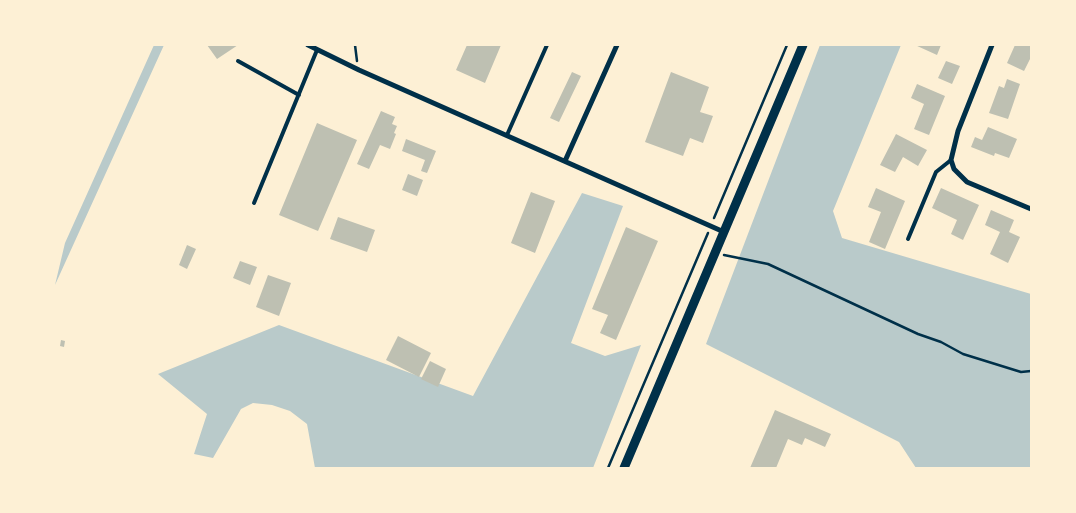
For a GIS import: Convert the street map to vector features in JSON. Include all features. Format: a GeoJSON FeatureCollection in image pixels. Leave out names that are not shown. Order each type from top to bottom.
{"type":"FeatureCollection","features":[{"type":"Feature","properties":{"kind":"street"},"geometry":{"type":"LineString","coordinates":[[308,45],[358,70],[724,232]]}},
{"type":"Feature","properties":{"kind":"street"},"geometry":{"type":"LineString","coordinates":[[565,162],[617,45]]}},
{"type":"Feature","properties":{"kind":"street"},"geometry":{"type":"LineString","coordinates":[[624,468],[803,45]]}},
{"type":"Feature","properties":{"kind":"street"},"geometry":{"type":"LineString","coordinates":[[992,45],[958,131],[951,160],[954,170],[967,182],[1031,209]]}},
{"type":"Feature","properties":{"kind":"lane"},"geometry":{"type":"LineString","coordinates":[[507,135],[547,45]]}},
{"type":"Feature","properties":{"kind":"lane"},"geometry":{"type":"LineString","coordinates":[[254,203],[317,50]]}},
{"type":"Feature","properties":{"kind":"lane"},"geometry":{"type":"LineString","coordinates":[[238,61],[299,95]]}},
{"type":"Feature","properties":{"kind":"lane"},"geometry":{"type":"LineString","coordinates":[[908,239],[936,172],[951,160]]}},
{"type":"Feature","properties":{"kind":"path"},"geometry":{"type":"LineString","coordinates":[[608,468],[787,45]]}},
{"type":"Feature","properties":{"kind":"path"},"geometry":{"type":"LineString","coordinates":[[715,254],[768,264],[918,334],[941,342],[963,354],[1021,372],[1031,371]]}},
{"type":"Feature","properties":{"kind":"shaded area"},"geometry":{"type":"Polygon","coordinates":[[[154,45],[164,45],[55,285],[65,243],[154,45]]]}},
{"type":"Feature","properties":{"kind":"shaded area"},"geometry":{"type":"Polygon","coordinates":[[[820,45],[901,45],[833,211],[842,238],[1031,294],[1031,468],[916,468],[899,442],[706,344],[820,45]]]}},
{"type":"Feature","properties":{"kind":"shaded area"},"geometry":{"type":"Polygon","coordinates":[[[582,193],[623,206],[571,343],[605,356],[641,345],[593,468],[315,468],[307,424],[290,411],[272,405],[253,403],[241,409],[213,458],[194,454],[207,414],[158,374],[279,325],[473,396],[582,193]]]}},
{"type":"Feature","properties":{"kind":"building"},"geometry":{"type":"Polygon","coordinates":[[[207,45],[238,45],[217,59],[207,45]]]}},
{"type":"Feature","properties":{"kind":"building"},"geometry":{"type":"Polygon","coordinates":[[[467,45],[501,45],[485,83],[456,70],[467,45]]]}},
{"type":"Feature","properties":{"kind":"building"},"geometry":{"type":"Polygon","coordinates":[[[915,45],[941,45],[937,55],[915,45]]]}},
{"type":"Feature","properties":{"kind":"building"},"geometry":{"type":"Polygon","coordinates":[[[1015,45],[1031,45],[1031,57],[1024,71],[1007,63],[1015,45]]]}},
{"type":"Feature","properties":{"kind":"building"},"geometry":{"type":"Polygon","coordinates":[[[946,61],[960,66],[952,84],[938,78],[946,61]]]}},
{"type":"Feature","properties":{"kind":"building"},"geometry":{"type":"Polygon","coordinates":[[[572,72],[581,76],[559,122],[550,118],[572,72]]]}},
{"type":"Feature","properties":{"kind":"building"},"geometry":{"type":"Polygon","coordinates":[[[671,72],[709,87],[700,112],[713,116],[703,143],[690,138],[683,156],[645,142],[671,72]]]}},
{"type":"Feature","properties":{"kind":"building"},"geometry":{"type":"Polygon","coordinates":[[[1007,79],[1020,84],[1008,119],[989,113],[999,86],[1004,88],[1007,79]]]}},
{"type":"Feature","properties":{"kind":"building"},"geometry":{"type":"Polygon","coordinates":[[[917,84],[945,96],[929,135],[914,129],[924,104],[911,98],[917,84]]]}},
{"type":"Feature","properties":{"kind":"building"},"geometry":{"type":"Polygon","coordinates":[[[381,111],[395,117],[392,124],[397,126],[394,133],[396,134],[390,149],[380,145],[369,169],[357,164],[381,111]]]}},
{"type":"Feature","properties":{"kind":"building"},"geometry":{"type":"Polygon","coordinates":[[[317,123],[357,140],[318,231],[279,215],[317,123]]]}},
{"type":"Feature","properties":{"kind":"building"},"geometry":{"type":"Polygon","coordinates":[[[988,127],[1017,139],[1009,158],[995,153],[994,156],[971,147],[975,137],[982,140],[988,127]]]}},
{"type":"Feature","properties":{"kind":"building"},"geometry":{"type":"Polygon","coordinates":[[[896,134],[927,150],[918,166],[903,157],[895,172],[880,165],[896,134]]]}},
{"type":"Feature","properties":{"kind":"building"},"geometry":{"type":"Polygon","coordinates":[[[406,139],[436,151],[427,173],[421,171],[425,160],[402,151],[406,139]]]}},
{"type":"Feature","properties":{"kind":"building"},"geometry":{"type":"Polygon","coordinates":[[[408,174],[423,180],[417,196],[402,190],[408,174]]]}},
{"type":"Feature","properties":{"kind":"building"},"geometry":{"type":"Polygon","coordinates":[[[876,188],[905,201],[885,249],[869,242],[881,212],[868,207],[876,188]]]}},
{"type":"Feature","properties":{"kind":"building"},"geometry":{"type":"Polygon","coordinates":[[[941,188],[979,205],[963,240],[951,234],[957,220],[932,208],[941,188]]]}},
{"type":"Feature","properties":{"kind":"building"},"geometry":{"type":"Polygon","coordinates":[[[531,192],[555,201],[535,253],[511,243],[531,192]]]}},
{"type":"Feature","properties":{"kind":"building"},"geometry":{"type":"Polygon","coordinates":[[[991,210],[1014,220],[1009,232],[1020,237],[1008,263],[990,254],[1000,232],[985,225],[991,210]]]}},
{"type":"Feature","properties":{"kind":"building"},"geometry":{"type":"Polygon","coordinates":[[[338,217],[375,230],[367,252],[330,239],[338,217]]]}},
{"type":"Feature","properties":{"kind":"building"},"geometry":{"type":"Polygon","coordinates":[[[626,227],[658,241],[616,340],[600,333],[608,315],[592,309],[626,227]]]}},
{"type":"Feature","properties":{"kind":"building"},"geometry":{"type":"Polygon","coordinates":[[[187,245],[196,249],[187,269],[179,265],[187,245]]]}},
{"type":"Feature","properties":{"kind":"building"},"geometry":{"type":"Polygon","coordinates":[[[240,261],[257,267],[250,285],[233,278],[240,261]]]}},
{"type":"Feature","properties":{"kind":"building"},"geometry":{"type":"Polygon","coordinates":[[[268,275],[291,283],[279,316],[256,307],[268,275]]]}},
{"type":"Feature","properties":{"kind":"building"},"geometry":{"type":"Polygon","coordinates":[[[398,336],[431,353],[419,377],[386,360],[398,336]]]}},
{"type":"Feature","properties":{"kind":"building"},"geometry":{"type":"Polygon","coordinates":[[[61,340],[65,341],[64,347],[60,346],[61,340]]]}},
{"type":"Feature","properties":{"kind":"building"},"geometry":{"type":"Polygon","coordinates":[[[430,361],[446,369],[438,387],[421,379],[430,361]]]}},
{"type":"Feature","properties":{"kind":"building"},"geometry":{"type":"Polygon","coordinates":[[[775,410],[831,434],[825,447],[805,438],[802,445],[788,439],[776,468],[750,468],[775,410]]]}}]}
